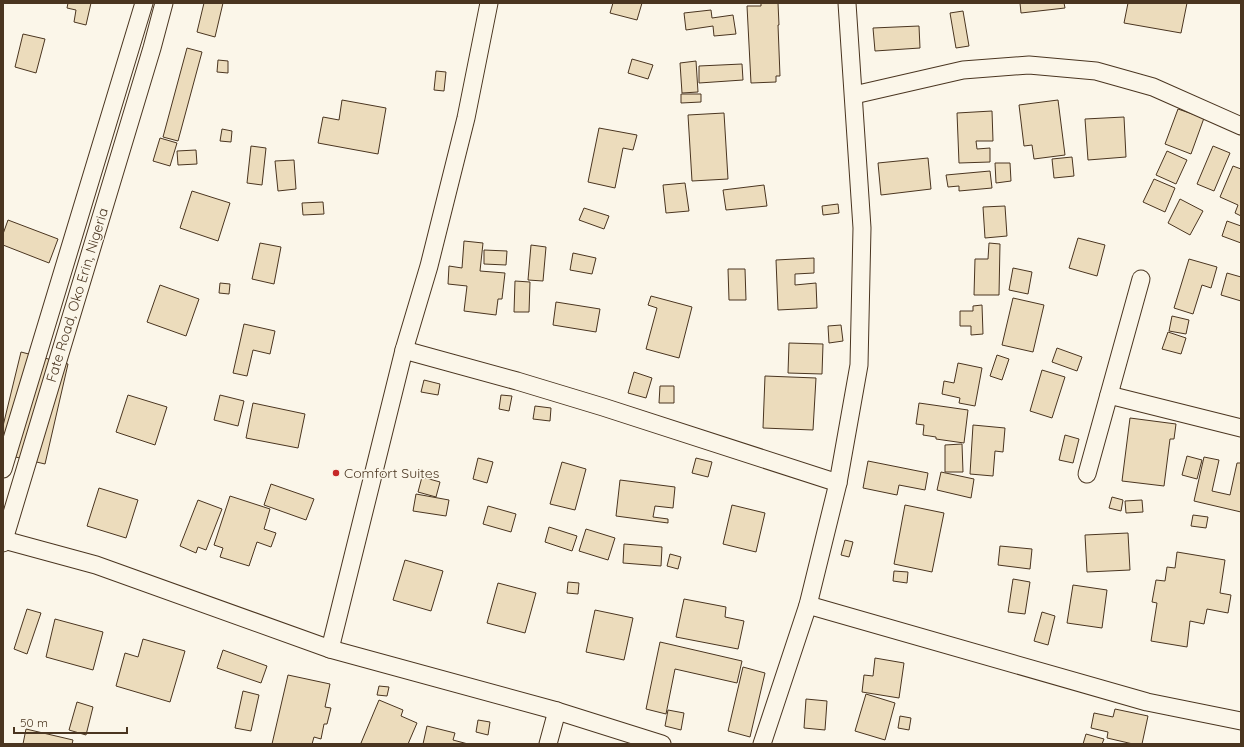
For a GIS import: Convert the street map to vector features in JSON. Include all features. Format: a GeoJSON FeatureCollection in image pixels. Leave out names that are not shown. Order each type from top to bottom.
{"type":"FeatureCollection","features":[{"type":"Feature","properties":{"kind":"street","name":"Fate Road, Oko Erin, Nigeria"},"geometry":{"type":"LineString","coordinates":[[3,469],[144,3]]}},
{"type":"Feature","properties":{"kind":"street","name":"Fate Road, Oko Erin, Nigeria"},"geometry":{"type":"LineString","coordinates":[[3,541],[152,48],[164,3]]}},
{"type":"Feature","properties":{"kind":"street"},"geometry":{"type":"LineString","coordinates":[[330,649],[404,350],[429,266],[466,118],[489,3]]}},
{"type":"Feature","properties":{"kind":"street"},"geometry":{"type":"LineString","coordinates":[[762,744],[808,605],[838,483],[859,365],[862,228],[847,3]]}},
{"type":"Feature","properties":{"kind":"street"},"geometry":{"type":"LineString","coordinates":[[854,94],[963,70],[1036,66],[1096,71],[1153,87],[1241,126]]}},
{"type":"Feature","properties":{"kind":"street"},"geometry":{"type":"LineString","coordinates":[[1087,474],[1141,279]]}},
{"type":"Feature","properties":{"kind":"street"},"geometry":{"type":"LineString","coordinates":[[404,350],[517,381],[603,407],[838,483]]}},
{"type":"Feature","properties":{"kind":"street"},"geometry":{"type":"LineString","coordinates":[[1109,395],[1241,428]]}},
{"type":"Feature","properties":{"kind":"street"},"geometry":{"type":"LineString","coordinates":[[3,541],[96,565],[330,649],[557,711],[662,744]]}},
{"type":"Feature","properties":{"kind":"street"},"geometry":{"type":"LineString","coordinates":[[808,605],[1147,702],[1241,720]]}},
{"type":"Feature","properties":{"kind":"street"},"geometry":{"type":"LineString","coordinates":[[548,744],[557,711]]}},
{"type":"Feature","properties":{"kind":"building"},"geometry":{"type":"Polygon","coordinates":[[[68,3],[91,3],[86,25],[74,22],[76,10],[67,8],[68,3]]]}},
{"type":"Feature","properties":{"kind":"building"},"geometry":{"type":"Polygon","coordinates":[[[204,3],[223,3],[215,37],[197,32],[204,3]]]}},
{"type":"Feature","properties":{"kind":"building"},"geometry":{"type":"Polygon","coordinates":[[[613,3],[642,3],[637,20],[610,13],[613,3]]]}},
{"type":"Feature","properties":{"kind":"building"},"geometry":{"type":"Polygon","coordinates":[[[761,3],[778,3],[780,76],[776,76],[776,82],[751,83],[747,6],[761,6],[761,3]]]}},
{"type":"Feature","properties":{"kind":"building"},"geometry":{"type":"Polygon","coordinates":[[[1020,3],[1064,3],[1065,8],[1021,13],[1020,3]]]}},
{"type":"Feature","properties":{"kind":"building"},"geometry":{"type":"Polygon","coordinates":[[[1128,3],[1187,3],[1181,33],[1124,23],[1128,3]]]}},
{"type":"Feature","properties":{"kind":"building"},"geometry":{"type":"Polygon","coordinates":[[[711,10],[712,18],[733,15],[736,34],[714,36],[713,26],[686,30],[684,13],[711,10]]]}},
{"type":"Feature","properties":{"kind":"building"},"geometry":{"type":"Polygon","coordinates":[[[963,11],[969,46],[956,48],[950,13],[963,11]]]}},
{"type":"Feature","properties":{"kind":"building"},"geometry":{"type":"Polygon","coordinates":[[[919,26],[920,48],[875,51],[873,28],[919,26]]]}},
{"type":"Feature","properties":{"kind":"building"},"geometry":{"type":"Polygon","coordinates":[[[23,34],[45,39],[36,73],[15,67],[23,34]]]}},
{"type":"Feature","properties":{"kind":"building"},"geometry":{"type":"Polygon","coordinates":[[[187,48],[202,52],[178,141],[163,137],[187,48]]]}},
{"type":"Feature","properties":{"kind":"building"},"geometry":{"type":"Polygon","coordinates":[[[632,59],[653,65],[648,79],[628,73],[632,59]]]}},
{"type":"Feature","properties":{"kind":"building"},"geometry":{"type":"Polygon","coordinates":[[[218,60],[228,61],[228,73],[217,72],[218,60]]]}},
{"type":"Feature","properties":{"kind":"building"},"geometry":{"type":"Polygon","coordinates":[[[696,61],[698,92],[682,93],[680,63],[696,61]]]}},
{"type":"Feature","properties":{"kind":"building"},"geometry":{"type":"Polygon","coordinates":[[[742,64],[743,80],[699,83],[699,66],[742,64]]]}},
{"type":"Feature","properties":{"kind":"building"},"geometry":{"type":"Polygon","coordinates":[[[436,71],[446,72],[444,91],[434,90],[436,71]]]}},
{"type":"Feature","properties":{"kind":"building"},"geometry":{"type":"Polygon","coordinates":[[[681,94],[701,94],[701,102],[681,103],[681,94]]]}},
{"type":"Feature","properties":{"kind":"building"},"geometry":{"type":"Polygon","coordinates":[[[342,100],[386,108],[378,154],[318,143],[323,117],[339,120],[342,100]]]}},
{"type":"Feature","properties":{"kind":"building"},"geometry":{"type":"Polygon","coordinates":[[[1058,100],[1065,155],[1034,159],[1032,145],[1024,146],[1019,105],[1058,100]]]}},
{"type":"Feature","properties":{"kind":"building"},"geometry":{"type":"Polygon","coordinates":[[[1178,109],[1204,118],[1191,154],[1165,144],[1178,109]]]}},
{"type":"Feature","properties":{"kind":"building"},"geometry":{"type":"Polygon","coordinates":[[[992,111],[993,141],[976,141],[977,149],[990,148],[990,162],[959,163],[957,113],[992,111]]]}},
{"type":"Feature","properties":{"kind":"building"},"geometry":{"type":"Polygon","coordinates":[[[724,113],[728,179],[692,181],[688,115],[724,113]]]}},
{"type":"Feature","properties":{"kind":"building"},"geometry":{"type":"Polygon","coordinates":[[[1124,117],[1126,157],[1088,160],[1085,119],[1124,117]]]}},
{"type":"Feature","properties":{"kind":"building"},"geometry":{"type":"Polygon","coordinates":[[[599,128],[637,135],[633,150],[623,148],[615,188],[588,182],[599,128]]]}},
{"type":"Feature","properties":{"kind":"building"},"geometry":{"type":"Polygon","coordinates":[[[222,129],[232,131],[231,142],[220,141],[222,129]]]}},
{"type":"Feature","properties":{"kind":"building"},"geometry":{"type":"Polygon","coordinates":[[[160,138],[177,143],[170,166],[153,161],[160,138]]]}},
{"type":"Feature","properties":{"kind":"building"},"geometry":{"type":"Polygon","coordinates":[[[251,146],[266,148],[262,185],[247,183],[251,146]]]}},
{"type":"Feature","properties":{"kind":"building"},"geometry":{"type":"Polygon","coordinates":[[[1213,146],[1230,153],[1214,191],[1197,184],[1213,146]]]}},
{"type":"Feature","properties":{"kind":"building"},"geometry":{"type":"Polygon","coordinates":[[[196,150],[197,164],[178,165],[177,151],[196,150]]]}},
{"type":"Feature","properties":{"kind":"building"},"geometry":{"type":"Polygon","coordinates":[[[1167,151],[1187,160],[1176,184],[1156,175],[1167,151]]]}},
{"type":"Feature","properties":{"kind":"building"},"geometry":{"type":"Polygon","coordinates":[[[1072,157],[1074,176],[1054,178],[1052,159],[1072,157]]]}},
{"type":"Feature","properties":{"kind":"building"},"geometry":{"type":"Polygon","coordinates":[[[928,158],[931,189],[881,195],[878,163],[928,158]]]}},
{"type":"Feature","properties":{"kind":"building"},"geometry":{"type":"Polygon","coordinates":[[[294,160],[296,189],[278,191],[275,161],[294,160]]]}},
{"type":"Feature","properties":{"kind":"building"},"geometry":{"type":"Polygon","coordinates":[[[995,163],[1010,163],[1011,181],[996,183],[995,163]]]}},
{"type":"Feature","properties":{"kind":"building"},"geometry":{"type":"Polygon","coordinates":[[[1233,166],[1241,169],[1241,216],[1235,213],[1238,205],[1220,197],[1233,166]]]}},
{"type":"Feature","properties":{"kind":"building"},"geometry":{"type":"Polygon","coordinates":[[[990,171],[992,188],[959,191],[959,186],[948,187],[946,175],[990,171]]]}},
{"type":"Feature","properties":{"kind":"building"},"geometry":{"type":"Polygon","coordinates":[[[1154,179],[1175,188],[1165,212],[1143,202],[1154,179]]]}},
{"type":"Feature","properties":{"kind":"building"},"geometry":{"type":"Polygon","coordinates":[[[685,183],[689,211],[666,213],[663,185],[685,183]]]}},
{"type":"Feature","properties":{"kind":"building"},"geometry":{"type":"Polygon","coordinates":[[[764,185],[767,206],[726,210],[723,190],[764,185]]]}},
{"type":"Feature","properties":{"kind":"building"},"geometry":{"type":"Polygon","coordinates":[[[192,191],[230,203],[218,241],[180,228],[192,191]]]}},
{"type":"Feature","properties":{"kind":"building"},"geometry":{"type":"Polygon","coordinates":[[[1180,199],[1203,211],[1190,235],[1168,223],[1180,199]]]}},
{"type":"Feature","properties":{"kind":"building"},"geometry":{"type":"Polygon","coordinates":[[[323,202],[324,214],[303,215],[302,203],[323,202]]]}},
{"type":"Feature","properties":{"kind":"building"},"geometry":{"type":"Polygon","coordinates":[[[838,204],[839,213],[823,215],[822,206],[838,204]]]}},
{"type":"Feature","properties":{"kind":"building"},"geometry":{"type":"Polygon","coordinates":[[[1005,206],[1007,236],[985,238],[983,207],[1005,206]]]}},
{"type":"Feature","properties":{"kind":"building"},"geometry":{"type":"Polygon","coordinates":[[[584,208],[609,216],[604,229],[579,220],[584,208]]]}},
{"type":"Feature","properties":{"kind":"building"},"geometry":{"type":"Polygon","coordinates":[[[8,220],[58,239],[49,263],[3,245],[3,234],[8,220]]]}},
{"type":"Feature","properties":{"kind":"building"},"geometry":{"type":"Polygon","coordinates":[[[1227,221],[1241,226],[1241,243],[1222,236],[1227,221]]]}},
{"type":"Feature","properties":{"kind":"building"},"geometry":{"type":"Polygon","coordinates":[[[1078,238],[1105,245],[1097,276],[1069,268],[1078,238]]]}},
{"type":"Feature","properties":{"kind":"building"},"geometry":{"type":"Polygon","coordinates":[[[464,241],[483,243],[480,271],[505,273],[502,299],[498,299],[496,315],[464,311],[467,286],[448,284],[449,266],[462,268],[464,241]]]}},
{"type":"Feature","properties":{"kind":"building"},"geometry":{"type":"Polygon","coordinates":[[[260,243],[281,247],[274,284],[252,279],[260,243]]]}},
{"type":"Feature","properties":{"kind":"building"},"geometry":{"type":"Polygon","coordinates":[[[989,243],[1000,244],[999,295],[974,295],[975,259],[988,259],[989,243]]]}},
{"type":"Feature","properties":{"kind":"building"},"geometry":{"type":"Polygon","coordinates":[[[531,245],[546,247],[543,281],[528,280],[531,245]]]}},
{"type":"Feature","properties":{"kind":"building"},"geometry":{"type":"Polygon","coordinates":[[[484,250],[507,251],[506,265],[484,264],[484,250]]]}},
{"type":"Feature","properties":{"kind":"building"},"geometry":{"type":"Polygon","coordinates":[[[573,253],[596,258],[592,274],[570,270],[573,253]]]}},
{"type":"Feature","properties":{"kind":"building"},"geometry":{"type":"Polygon","coordinates":[[[814,258],[814,273],[795,274],[795,285],[816,283],[817,308],[778,310],[776,260],[814,258]]]}},
{"type":"Feature","properties":{"kind":"building"},"geometry":{"type":"Polygon","coordinates":[[[1189,259],[1217,267],[1211,288],[1202,285],[1193,314],[1174,308],[1189,259]]]}},
{"type":"Feature","properties":{"kind":"building"},"geometry":{"type":"Polygon","coordinates":[[[1013,268],[1032,272],[1028,294],[1009,290],[1013,268]]]}},
{"type":"Feature","properties":{"kind":"building"},"geometry":{"type":"Polygon","coordinates":[[[728,269],[745,269],[746,300],[729,300],[728,269]]]}},
{"type":"Feature","properties":{"kind":"building"},"geometry":{"type":"Polygon","coordinates":[[[1227,273],[1241,277],[1241,301],[1221,295],[1227,273]]]}},
{"type":"Feature","properties":{"kind":"building"},"geometry":{"type":"Polygon","coordinates":[[[515,281],[530,282],[529,312],[514,312],[515,281]]]}},
{"type":"Feature","properties":{"kind":"building"},"geometry":{"type":"Polygon","coordinates":[[[220,283],[230,284],[229,294],[219,293],[220,283]]]}},
{"type":"Feature","properties":{"kind":"building"},"geometry":{"type":"Polygon","coordinates":[[[160,285],[199,299],[186,336],[147,322],[160,285]]]}},
{"type":"Feature","properties":{"kind":"building"},"geometry":{"type":"Polygon","coordinates":[[[651,296],[692,307],[679,358],[646,349],[657,308],[648,305],[651,296]]]}},
{"type":"Feature","properties":{"kind":"building"},"geometry":{"type":"Polygon","coordinates":[[[1013,298],[1044,305],[1033,352],[1002,345],[1013,298]]]}},
{"type":"Feature","properties":{"kind":"building"},"geometry":{"type":"Polygon","coordinates":[[[556,302],[600,309],[596,332],[553,325],[556,302]]]}},
{"type":"Feature","properties":{"kind":"building"},"geometry":{"type":"Polygon","coordinates":[[[982,305],[983,334],[971,335],[971,326],[960,326],[960,311],[973,311],[973,306],[982,305]]]}},
{"type":"Feature","properties":{"kind":"building"},"geometry":{"type":"Polygon","coordinates":[[[1172,316],[1189,320],[1186,334],[1169,331],[1172,316]]]}},
{"type":"Feature","properties":{"kind":"building"},"geometry":{"type":"Polygon","coordinates":[[[244,324],[275,331],[270,354],[253,350],[247,376],[233,373],[244,324]]]}},
{"type":"Feature","properties":{"kind":"building"},"geometry":{"type":"Polygon","coordinates":[[[841,325],[843,341],[829,343],[828,326],[841,325]]]}},
{"type":"Feature","properties":{"kind":"building"},"geometry":{"type":"Polygon","coordinates":[[[1168,332],[1186,338],[1181,354],[1162,349],[1168,332]]]}},
{"type":"Feature","properties":{"kind":"building"},"geometry":{"type":"Polygon","coordinates":[[[789,343],[823,344],[822,374],[788,373],[789,343]]]}},
{"type":"Feature","properties":{"kind":"building"},"geometry":{"type":"Polygon","coordinates":[[[1057,348],[1082,357],[1077,371],[1052,362],[1057,348]]]}},
{"type":"Feature","properties":{"kind":"building"},"geometry":{"type":"Polygon","coordinates":[[[21,352],[68,364],[45,464],[3,454],[3,426],[21,352]]]}},
{"type":"Feature","properties":{"kind":"building"},"geometry":{"type":"Polygon","coordinates":[[[997,355],[1009,359],[1002,380],[990,376],[997,355]]]}},
{"type":"Feature","properties":{"kind":"building"},"geometry":{"type":"Polygon","coordinates":[[[958,363],[982,368],[975,406],[959,403],[960,398],[942,394],[944,381],[954,383],[958,363]]]}},
{"type":"Feature","properties":{"kind":"building"},"geometry":{"type":"Polygon","coordinates":[[[1042,370],[1065,377],[1052,418],[1030,411],[1042,370]]]}},
{"type":"Feature","properties":{"kind":"building"},"geometry":{"type":"Polygon","coordinates":[[[634,372],[652,378],[646,398],[628,393],[634,372]]]}},
{"type":"Feature","properties":{"kind":"building"},"geometry":{"type":"Polygon","coordinates":[[[765,376],[816,378],[813,430],[763,428],[765,376]]]}},
{"type":"Feature","properties":{"kind":"building"},"geometry":{"type":"Polygon","coordinates":[[[424,380],[440,384],[438,395],[421,392],[424,380]]]}},
{"type":"Feature","properties":{"kind":"building"},"geometry":{"type":"Polygon","coordinates":[[[660,386],[674,386],[674,403],[659,403],[660,386]]]}},
{"type":"Feature","properties":{"kind":"building"},"geometry":{"type":"Polygon","coordinates":[[[128,395],[167,407],[155,445],[116,432],[128,395]]]}},
{"type":"Feature","properties":{"kind":"building"},"geometry":{"type":"Polygon","coordinates":[[[220,395],[244,401],[238,426],[214,420],[220,395]]]}},
{"type":"Feature","properties":{"kind":"building"},"geometry":{"type":"Polygon","coordinates":[[[501,395],[512,396],[509,411],[499,409],[501,395]]]}},
{"type":"Feature","properties":{"kind":"building"},"geometry":{"type":"Polygon","coordinates":[[[253,403],[305,414],[298,448],[246,438],[253,403]]]}},
{"type":"Feature","properties":{"kind":"building"},"geometry":{"type":"Polygon","coordinates":[[[919,403],[968,410],[964,443],[936,439],[936,437],[923,435],[924,425],[916,424],[919,403]]]}},
{"type":"Feature","properties":{"kind":"building"},"geometry":{"type":"Polygon","coordinates":[[[535,406],[551,408],[550,421],[533,419],[535,406]]]}},
{"type":"Feature","properties":{"kind":"building"},"geometry":{"type":"Polygon","coordinates":[[[1130,418],[1176,424],[1174,439],[1170,439],[1164,486],[1122,481],[1130,418]]]}},
{"type":"Feature","properties":{"kind":"building"},"geometry":{"type":"Polygon","coordinates":[[[973,425],[1005,428],[1003,452],[995,451],[993,476],[970,474],[973,425]]]}},
{"type":"Feature","properties":{"kind":"building"},"geometry":{"type":"Polygon","coordinates":[[[1065,435],[1079,439],[1073,463],[1059,460],[1065,435]]]}},
{"type":"Feature","properties":{"kind":"building"},"geometry":{"type":"Polygon","coordinates":[[[962,444],[963,472],[945,472],[945,445],[962,444]]]}},
{"type":"Feature","properties":{"kind":"building"},"geometry":{"type":"Polygon","coordinates":[[[1187,456],[1202,460],[1197,479],[1182,475],[1187,456]]]}},
{"type":"Feature","properties":{"kind":"building"},"geometry":{"type":"Polygon","coordinates":[[[1204,457],[1219,460],[1212,491],[1230,495],[1237,463],[1241,463],[1241,512],[1194,501],[1204,457]]]}},
{"type":"Feature","properties":{"kind":"building"},"geometry":{"type":"Polygon","coordinates":[[[478,458],[493,462],[487,483],[473,479],[478,458]]]}},
{"type":"Feature","properties":{"kind":"building"},"geometry":{"type":"Polygon","coordinates":[[[696,458],[712,462],[708,477],[692,473],[696,458]]]}},
{"type":"Feature","properties":{"kind":"building"},"geometry":{"type":"Polygon","coordinates":[[[868,461],[928,473],[925,490],[899,485],[897,495],[863,488],[868,461]]]}},
{"type":"Feature","properties":{"kind":"building"},"geometry":{"type":"Polygon","coordinates":[[[562,462],[586,469],[575,510],[550,504],[562,462]]]}},
{"type":"Feature","properties":{"kind":"building"},"geometry":{"type":"Polygon","coordinates":[[[941,472],[974,479],[971,498],[937,490],[941,472]]]}},
{"type":"Feature","properties":{"kind":"building"},"geometry":{"type":"Polygon","coordinates":[[[422,477],[440,482],[436,497],[418,492],[422,477]]]}},
{"type":"Feature","properties":{"kind":"building"},"geometry":{"type":"Polygon","coordinates":[[[620,480],[675,487],[673,508],[655,506],[653,517],[668,519],[668,523],[616,516],[620,480]]]}},
{"type":"Feature","properties":{"kind":"building"},"geometry":{"type":"Polygon","coordinates":[[[271,484],[314,499],[306,520],[264,505],[271,484]]]}},
{"type":"Feature","properties":{"kind":"building"},"geometry":{"type":"Polygon","coordinates":[[[99,488],[138,500],[126,538],[87,526],[99,488]]]}},
{"type":"Feature","properties":{"kind":"building"},"geometry":{"type":"Polygon","coordinates":[[[416,494],[449,500],[446,516],[413,511],[416,494]]]}},
{"type":"Feature","properties":{"kind":"building"},"geometry":{"type":"Polygon","coordinates":[[[230,496],[270,509],[264,529],[276,533],[271,547],[257,542],[249,566],[220,557],[223,548],[214,545],[230,496]]]}},
{"type":"Feature","properties":{"kind":"building"},"geometry":{"type":"Polygon","coordinates":[[[1112,497],[1123,500],[1121,511],[1109,508],[1112,497]]]}},
{"type":"Feature","properties":{"kind":"building"},"geometry":{"type":"Polygon","coordinates":[[[198,500],[222,509],[206,550],[198,547],[196,553],[180,546],[198,500]]]}},
{"type":"Feature","properties":{"kind":"building"},"geometry":{"type":"Polygon","coordinates":[[[1142,500],[1143,512],[1126,513],[1125,501],[1142,500]]]}},
{"type":"Feature","properties":{"kind":"building"},"geometry":{"type":"Polygon","coordinates":[[[732,505],[765,513],[756,552],[723,544],[732,505]]]}},
{"type":"Feature","properties":{"kind":"building"},"geometry":{"type":"Polygon","coordinates":[[[905,505],[944,513],[932,572],[894,564],[905,505]]]}},
{"type":"Feature","properties":{"kind":"building"},"geometry":{"type":"Polygon","coordinates":[[[488,506],[516,514],[511,532],[483,524],[488,506]]]}},
{"type":"Feature","properties":{"kind":"building"},"geometry":{"type":"Polygon","coordinates":[[[1193,515],[1208,517],[1206,528],[1191,526],[1193,515]]]}},
{"type":"Feature","properties":{"kind":"building"},"geometry":{"type":"Polygon","coordinates":[[[549,527],[577,536],[572,551],[545,542],[549,527]]]}},
{"type":"Feature","properties":{"kind":"building"},"geometry":{"type":"Polygon","coordinates":[[[586,529],[615,538],[608,560],[579,551],[586,529]]]}},
{"type":"Feature","properties":{"kind":"building"},"geometry":{"type":"Polygon","coordinates":[[[1128,533],[1130,570],[1087,572],[1085,535],[1128,533]]]}},
{"type":"Feature","properties":{"kind":"building"},"geometry":{"type":"Polygon","coordinates":[[[845,540],[853,542],[849,557],[841,555],[845,540]]]}},
{"type":"Feature","properties":{"kind":"building"},"geometry":{"type":"Polygon","coordinates":[[[624,544],[662,547],[661,566],[623,563],[624,544]]]}},
{"type":"Feature","properties":{"kind":"building"},"geometry":{"type":"Polygon","coordinates":[[[1000,546],[1032,549],[1030,569],[998,565],[1000,546]]]}},
{"type":"Feature","properties":{"kind":"building"},"geometry":{"type":"Polygon","coordinates":[[[1177,552],[1225,560],[1220,593],[1231,595],[1228,613],[1207,609],[1204,624],[1190,621],[1187,647],[1151,641],[1157,603],[1152,602],[1156,580],[1165,581],[1167,567],[1175,568],[1177,552]]]}},
{"type":"Feature","properties":{"kind":"building"},"geometry":{"type":"Polygon","coordinates":[[[670,554],[681,557],[678,569],[667,566],[670,554]]]}},
{"type":"Feature","properties":{"kind":"building"},"geometry":{"type":"Polygon","coordinates":[[[405,560],[443,571],[431,611],[393,600],[405,560]]]}},
{"type":"Feature","properties":{"kind":"building"},"geometry":{"type":"Polygon","coordinates":[[[894,571],[908,572],[907,583],[893,581],[894,571]]]}},
{"type":"Feature","properties":{"kind":"building"},"geometry":{"type":"Polygon","coordinates":[[[1013,579],[1030,582],[1025,614],[1008,612],[1013,579]]]}},
{"type":"Feature","properties":{"kind":"building"},"geometry":{"type":"Polygon","coordinates":[[[568,582],[579,583],[578,594],[567,593],[568,582]]]}},
{"type":"Feature","properties":{"kind":"building"},"geometry":{"type":"Polygon","coordinates":[[[498,583],[536,593],[525,633],[487,623],[498,583]]]}},
{"type":"Feature","properties":{"kind":"building"},"geometry":{"type":"Polygon","coordinates":[[[1073,585],[1107,590],[1102,628],[1067,623],[1073,585]]]}},
{"type":"Feature","properties":{"kind":"building"},"geometry":{"type":"Polygon","coordinates":[[[684,599],[726,607],[725,617],[744,621],[738,649],[676,637],[684,599]]]}},
{"type":"Feature","properties":{"kind":"building"},"geometry":{"type":"Polygon","coordinates":[[[27,609],[41,613],[27,654],[14,649],[27,609]]]}},
{"type":"Feature","properties":{"kind":"building"},"geometry":{"type":"Polygon","coordinates":[[[595,610],[633,618],[624,660],[586,652],[595,610]]]}},
{"type":"Feature","properties":{"kind":"building"},"geometry":{"type":"Polygon","coordinates":[[[1042,612],[1055,616],[1048,645],[1034,641],[1042,612]]]}},
{"type":"Feature","properties":{"kind":"building"},"geometry":{"type":"Polygon","coordinates":[[[55,619],[103,632],[93,670],[46,657],[55,619]]]}},
{"type":"Feature","properties":{"kind":"building"},"geometry":{"type":"Polygon","coordinates":[[[143,639],[185,651],[170,702],[116,686],[125,653],[138,657],[143,639]]]}},
{"type":"Feature","properties":{"kind":"building"},"geometry":{"type":"Polygon","coordinates":[[[660,642],[742,661],[737,683],[675,669],[666,714],[646,709],[660,642]]]}},
{"type":"Feature","properties":{"kind":"building"},"geometry":{"type":"Polygon","coordinates":[[[223,650],[267,666],[261,683],[217,668],[223,650]]]}},
{"type":"Feature","properties":{"kind":"building"},"geometry":{"type":"Polygon","coordinates":[[[875,658],[904,663],[899,698],[862,692],[864,675],[873,676],[875,658]]]}},
{"type":"Feature","properties":{"kind":"building"},"geometry":{"type":"Polygon","coordinates":[[[743,667],[765,673],[750,737],[728,731],[743,667]]]}},
{"type":"Feature","properties":{"kind":"building"},"geometry":{"type":"Polygon","coordinates":[[[288,675],[330,684],[325,707],[331,708],[327,724],[324,724],[321,739],[314,737],[312,744],[272,744],[288,675]]]}},
{"type":"Feature","properties":{"kind":"building"},"geometry":{"type":"Polygon","coordinates":[[[379,686],[389,687],[387,696],[377,695],[379,686]]]}},
{"type":"Feature","properties":{"kind":"building"},"geometry":{"type":"Polygon","coordinates":[[[243,691],[259,695],[251,731],[235,728],[243,691]]]}},
{"type":"Feature","properties":{"kind":"building"},"geometry":{"type":"Polygon","coordinates":[[[866,694],[895,703],[885,740],[855,731],[866,694]]]}},
{"type":"Feature","properties":{"kind":"building"},"geometry":{"type":"Polygon","coordinates":[[[806,699],[827,701],[825,730],[804,728],[806,699]]]}},
{"type":"Feature","properties":{"kind":"building"},"geometry":{"type":"Polygon","coordinates":[[[379,700],[403,710],[401,716],[417,723],[408,744],[361,743],[379,700]]]}},
{"type":"Feature","properties":{"kind":"building"},"geometry":{"type":"Polygon","coordinates":[[[77,702],[93,707],[86,735],[69,730],[77,702]]]}},
{"type":"Feature","properties":{"kind":"building"},"geometry":{"type":"Polygon","coordinates":[[[1115,709],[1148,716],[1142,744],[1133,744],[1107,738],[1108,732],[1091,728],[1094,713],[1113,717],[1115,709]]]}},
{"type":"Feature","properties":{"kind":"building"},"geometry":{"type":"Polygon","coordinates":[[[668,710],[684,713],[681,730],[665,726],[668,710]]]}},
{"type":"Feature","properties":{"kind":"building"},"geometry":{"type":"Polygon","coordinates":[[[900,716],[911,718],[909,730],[898,728],[900,716]]]}},
{"type":"Feature","properties":{"kind":"building"},"geometry":{"type":"Polygon","coordinates":[[[478,720],[490,722],[488,735],[476,732],[478,720]]]}},
{"type":"Feature","properties":{"kind":"building"},"geometry":{"type":"Polygon","coordinates":[[[427,726],[455,733],[453,740],[468,744],[423,744],[427,726]]]}},
{"type":"Feature","properties":{"kind":"building"},"geometry":{"type":"Polygon","coordinates":[[[26,729],[73,740],[72,744],[23,744],[26,729]]]}},
{"type":"Feature","properties":{"kind":"building"},"geometry":{"type":"Polygon","coordinates":[[[1086,734],[1104,739],[1102,744],[1083,744],[1086,734]]]}},
{"type":"Feature","properties":{"kind":"place","name":"Comfort Suites"},"geometry":{"type":"Point","coordinates":[336,473]}}]}
